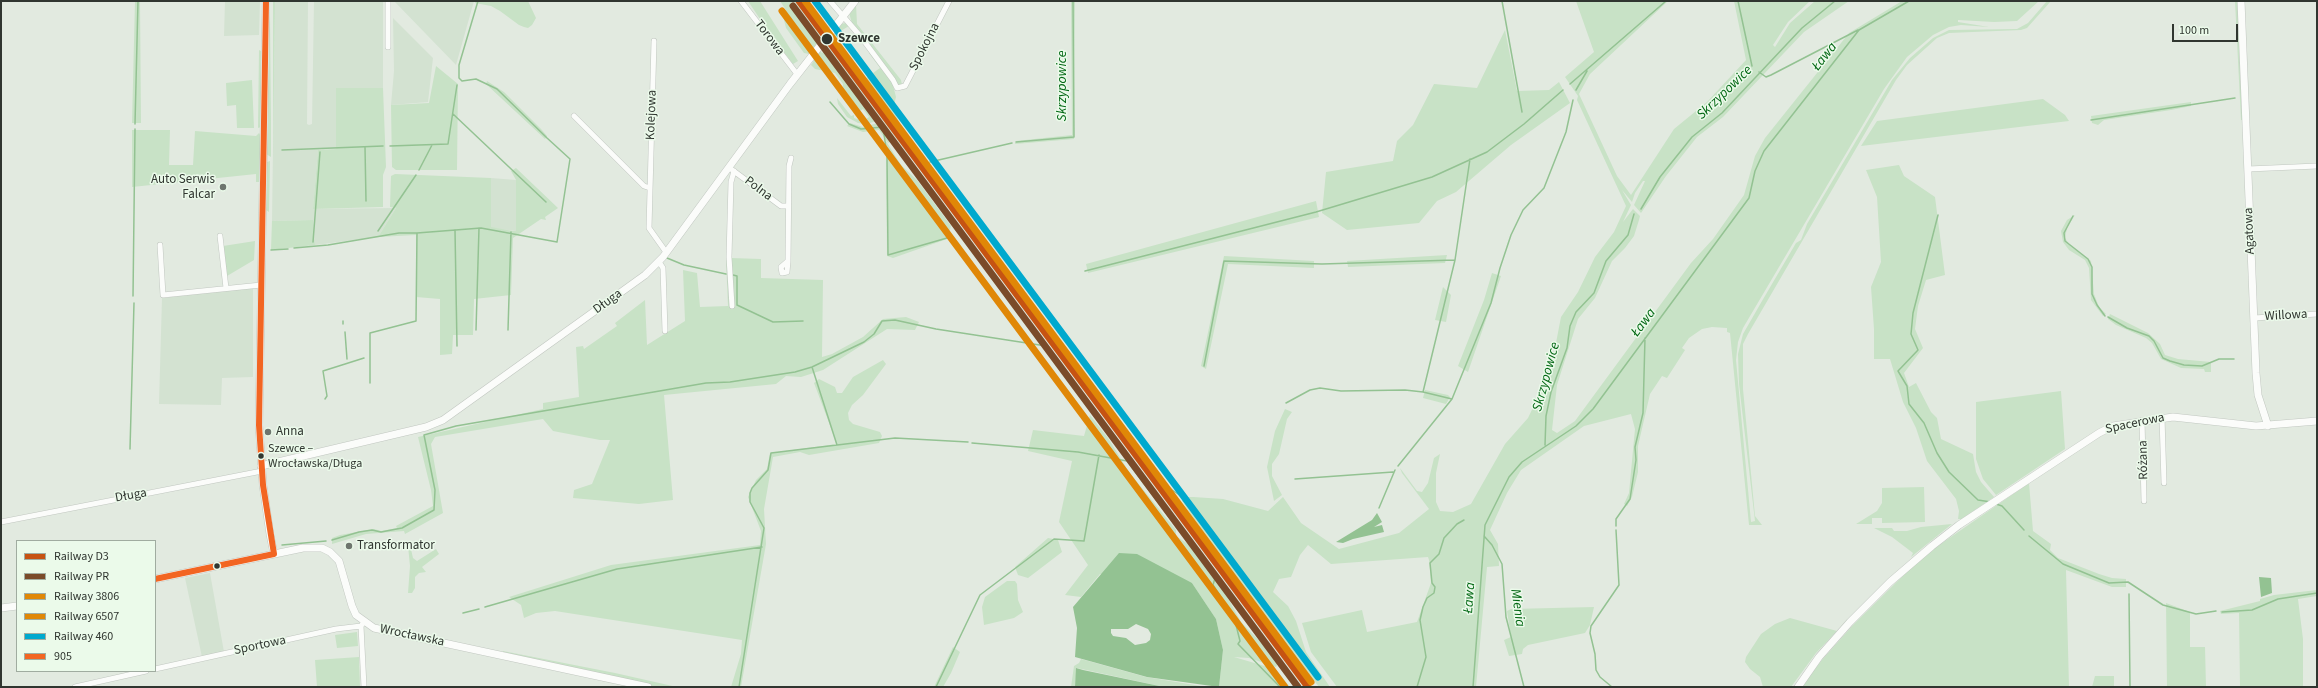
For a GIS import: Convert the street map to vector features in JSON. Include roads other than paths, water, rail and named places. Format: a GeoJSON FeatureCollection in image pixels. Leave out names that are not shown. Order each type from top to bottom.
{"type":"FeatureCollection","features":[{"type":"Feature","properties":{"kind":"street"},"geometry":{"type":"LineString","coordinates":[[266,1],[259,425],[262,468],[274,554]]}},
{"type":"Feature","properties":{"kind":"street"},"geometry":{"type":"LineString","coordinates":[[388,1],[388,46]]}},
{"type":"Feature","properties":{"kind":"street","name":"Torowa"},"geometry":{"type":"LineString","coordinates":[[741,1],[798,74]]}},
{"type":"Feature","properties":{"kind":"street"},"geometry":{"type":"LineString","coordinates":[[830,1],[844,15]]}},
{"type":"Feature","properties":{"kind":"street","name":"Długa"},"geometry":{"type":"LineString","coordinates":[[1,522],[262,468],[426,427],[443,420],[646,275],[659,262],[731,169],[798,74],[855,1]]}},
{"type":"Feature","properties":{"kind":"street","name":"Spokojna"},"geometry":{"type":"LineString","coordinates":[[844,15],[883,66],[897,88],[905,86],[949,1]]}},
{"type":"Feature","properties":{"kind":"street","name":"Agatowa"},"geometry":{"type":"LineString","coordinates":[[2241,1],[2258,390],[2268,426]]}},
{"type":"Feature","properties":{"kind":"street","name":"Kolejowa"},"geometry":{"type":"LineString","coordinates":[[654,41],[649,228],[666,252]]}},
{"type":"Feature","properties":{"kind":"street"},"geometry":{"type":"LineString","coordinates":[[574,116],[644,186],[650,188]]}},
{"type":"Feature","properties":{"kind":"street","name":"Polna"},"geometry":{"type":"LineString","coordinates":[[788,261],[788,206],[791,158]]}},
{"type":"Feature","properties":{"kind":"street"},"geometry":{"type":"LineString","coordinates":[[2248,169],[2317,166]]}},
{"type":"Feature","properties":{"kind":"street"},"geometry":{"type":"LineString","coordinates":[[731,169],[729,257],[732,306]]}},
{"type":"Feature","properties":{"kind":"street","name":"Polna"},"geometry":{"type":"LineString","coordinates":[[731,169],[781,206],[788,206]]}},
{"type":"Feature","properties":{"kind":"street"},"geometry":{"type":"LineString","coordinates":[[220,236],[226,288]]}},
{"type":"Feature","properties":{"kind":"street"},"geometry":{"type":"LineString","coordinates":[[160,245],[163,295],[261,285]]}},
{"type":"Feature","properties":{"kind":"street"},"geometry":{"type":"LineString","coordinates":[[659,262],[663,268],[665,331]]}},
{"type":"Feature","properties":{"kind":"street","name":"Willowa"},"geometry":{"type":"LineString","coordinates":[[2254,318],[2317,314]]}},
{"type":"Feature","properties":{"kind":"street","name":"Spacerowa"},"geometry":{"type":"LineString","coordinates":[[1798,687],[1819,657],[1839,634],[1890,582],[1932,546],[1989,505],[2099,433],[2113,426],[2173,416],[2268,426],[2317,420]]}},
{"type":"Feature","properties":{"kind":"street"},"geometry":{"type":"LineString","coordinates":[[2162,418],[2164,483]]}},
{"type":"Feature","properties":{"kind":"street","name":"Różana"},"geometry":{"type":"LineString","coordinates":[[2142,420],[2144,500]]}},
{"type":"Feature","properties":{"kind":"street","name":"Wrocławska"},"geometry":{"type":"LineString","coordinates":[[156,579],[310,547],[322,548],[330,552],[339,561],[354,610],[362,624],[389,632],[648,687]]}},
{"type":"Feature","properties":{"kind":"street"},"geometry":{"type":"LineString","coordinates":[[1,608],[16,606]]}},
{"type":"Feature","properties":{"kind":"street"},"geometry":{"type":"LineString","coordinates":[[362,624],[364,687]]}},
{"type":"Feature","properties":{"kind":"street","name":"Sportowa"},"geometry":{"type":"LineString","coordinates":[[156,669],[362,624]]}},
{"type":"Feature","properties":{"kind":"street"},"geometry":{"type":"LineString","coordinates":[[75,687],[142,672]]}},
{"type":"Feature","properties":{"kind":"waterway"},"geometry":{"type":"LineString","coordinates":[[135,124],[138,1]]}},
{"type":"Feature","properties":{"kind":"waterway"},"geometry":{"type":"LineString","coordinates":[[370,383],[370,333],[416,321],[417,233],[481,228],[557,242],[570,159],[497,89],[476,79],[462,81],[459,78],[459,65],[478,1]]}},
{"type":"Feature","properties":{"kind":"waterway","name":"Skrzypowice"},"geometry":{"type":"LineString","coordinates":[[1016,142],[1074,137],[1073,1]]}},
{"type":"Feature","properties":{"kind":"waterway"},"geometry":{"type":"LineString","coordinates":[[1502,1],[1522,112]]}},
{"type":"Feature","properties":{"kind":"waterway"},"geometry":{"type":"LineString","coordinates":[[1570,84],[1666,1]]}},
{"type":"Feature","properties":{"kind":"waterway"},"geometry":{"type":"LineString","coordinates":[[1738,1],[1752,66]]}},
{"type":"Feature","properties":{"kind":"waterway","name":"Skrzypowice"},"geometry":{"type":"LineString","coordinates":[[1641,209],[1660,177],[1692,137],[1722,113],[1802,28],[1835,1]]}},
{"type":"Feature","properties":{"kind":"waterway","name":"Ława"},"geometry":{"type":"LineString","coordinates":[[1473,687],[1485,525],[1509,477],[1522,462],[1576,426],[1593,409],[1749,198],[1755,171],[1764,151],[1859,30],[1909,1]]}},
{"type":"Feature","properties":{"kind":"waterway"},"geometry":{"type":"LineString","coordinates":[[1759,72],[1766,77],[1771,75],[1858,30]]}},
{"type":"Feature","properties":{"kind":"waterway"},"geometry":{"type":"LineString","coordinates":[[1576,90],[1587,71]]}},
{"type":"Feature","properties":{"kind":"waterway"},"geometry":{"type":"LineString","coordinates":[[390,146],[448,144],[457,85]]}},
{"type":"Feature","properties":{"kind":"waterway"},"geometry":{"type":"LineString","coordinates":[[1085,271],[1316,212],[1432,177],[1487,152],[1524,124],[1563,90]]}},
{"type":"Feature","properties":{"kind":"waterway"},"geometry":{"type":"LineString","coordinates":[[2091,120],[2235,98]]}},
{"type":"Feature","properties":{"kind":"waterway"},"geometry":{"type":"LineString","coordinates":[[1286,403],[1310,390],[1320,388],[1341,391],[1405,390],[1423,392],[1452,399],[1491,303],[1500,268],[1511,235],[1523,210],[1544,188],[1566,132],[1573,100]]}},
{"type":"Feature","properties":{"kind":"waterway"},"geometry":{"type":"LineString","coordinates":[[830,102],[849,124],[861,129],[883,127],[887,155],[888,255],[947,238]]}},
{"type":"Feature","properties":{"kind":"waterway"},"geometry":{"type":"LineString","coordinates":[[453,114],[546,202]]}},
{"type":"Feature","properties":{"kind":"waterway"},"geometry":{"type":"LineString","coordinates":[[133,296],[135,129]]}},
{"type":"Feature","properties":{"kind":"waterway","name":"Skrzypowice"},"geometry":{"type":"LineString","coordinates":[[930,162],[1012,143]]}},
{"type":"Feature","properties":{"kind":"waterway"},"geometry":{"type":"LineString","coordinates":[[419,170],[432,145]]}},
{"type":"Feature","properties":{"kind":"waterway"},"geometry":{"type":"LineString","coordinates":[[282,150],[383,146]]}},
{"type":"Feature","properties":{"kind":"waterway"},"geometry":{"type":"LineString","coordinates":[[365,147],[366,201]]}},
{"type":"Feature","properties":{"kind":"waterway"},"geometry":{"type":"LineString","coordinates":[[313,242],[320,152]]}},
{"type":"Feature","properties":{"kind":"waterway"},"geometry":{"type":"LineString","coordinates":[[1423,392],[1455,260],[1470,159]]}},
{"type":"Feature","properties":{"kind":"waterway"},"geometry":{"type":"LineString","coordinates":[[378,231],[416,175]]}},
{"type":"Feature","properties":{"kind":"waterway","name":"Skrzypowice"},"geometry":{"type":"LineString","coordinates":[[1545,445],[1546,416],[1551,392],[1567,348],[1570,326],[1576,312],[1594,293],[1606,261],[1628,235],[1634,214]]}},
{"type":"Feature","properties":{"kind":"waterway"},"geometry":{"type":"LineString","coordinates":[[1938,215],[1913,313],[1911,334],[1918,350],[1898,371],[1907,386],[1909,404],[1924,423],[1937,453],[1949,472],[1978,500],[1991,502]]}},
{"type":"Feature","properties":{"kind":"waterway"},"geometry":{"type":"LineString","coordinates":[[2073,216],[2064,233],[2065,241],[2088,259],[2092,267],[2092,294],[2097,305],[2105,316]]}},
{"type":"Feature","properties":{"kind":"waterway"},"geometry":{"type":"LineString","coordinates":[[476,330],[479,228]]}},
{"type":"Feature","properties":{"kind":"waterway"},"geometry":{"type":"LineString","coordinates":[[455,230],[457,346]]}},
{"type":"Feature","properties":{"kind":"waterway"},"geometry":{"type":"LineString","coordinates":[[508,330],[511,232]]}},
{"type":"Feature","properties":{"kind":"waterway"},"geometry":{"type":"LineString","coordinates":[[294,248],[328,245],[399,233],[417,233]]}},
{"type":"Feature","properties":{"kind":"waterway"},"geometry":{"type":"LineString","coordinates":[[271,250],[288,249]]}},
{"type":"Feature","properties":{"kind":"waterway"},"geometry":{"type":"LineString","coordinates":[[667,258],[684,265],[726,274]]}},
{"type":"Feature","properties":{"kind":"waterway"},"geometry":{"type":"LineString","coordinates":[[1204,366],[1224,261],[1322,264],[1455,260]]}},
{"type":"Feature","properties":{"kind":"waterway"},"geometry":{"type":"LineString","coordinates":[[733,275],[737,276],[737,305],[773,322],[803,321]]}},
{"type":"Feature","properties":{"kind":"waterway"},"geometry":{"type":"LineString","coordinates":[[130,449],[134,303]]}},
{"type":"Feature","properties":{"kind":"waterway"},"geometry":{"type":"LineString","coordinates":[[2108,317],[2127,328],[2149,336],[2154,341],[2163,358],[2170,361],[2184,365],[2202,366],[2219,359],[2234,359]]}},
{"type":"Feature","properties":{"kind":"waterway"},"geometry":{"type":"LineString","coordinates":[[332,540],[359,532],[372,530],[381,532],[402,528],[434,510],[435,490],[424,435],[456,426],[706,383],[730,382],[795,372],[812,367],[864,342],[874,334],[882,321],[895,320],[936,329],[1046,346]]}},
{"type":"Feature","properties":{"kind":"waterway"},"geometry":{"type":"LineString","coordinates":[[345,332],[347,359]]}},
{"type":"Feature","properties":{"kind":"waterway"},"geometry":{"type":"LineString","coordinates":[[1616,526],[1616,519],[1630,499],[1636,460],[1635,447],[1643,413],[1645,338]]}},
{"type":"Feature","properties":{"kind":"waterway"},"geometry":{"type":"LineString","coordinates":[[325,399],[327,396],[323,371],[364,358]]}},
{"type":"Feature","properties":{"kind":"waterway"},"geometry":{"type":"LineString","coordinates":[[812,367],[837,445]]}},
{"type":"Feature","properties":{"kind":"waterway"},"geometry":{"type":"LineString","coordinates":[[1398,466],[1452,399]]}},
{"type":"Feature","properties":{"kind":"waterway"},"geometry":{"type":"LineString","coordinates":[[739,687],[764,528],[750,502],[750,493],[752,488],[768,470],[771,453],[895,438],[968,442]]}},
{"type":"Feature","properties":{"kind":"waterway"},"geometry":{"type":"LineString","coordinates":[[972,443],[1078,452],[1127,461],[1215,578],[1213,585],[1234,617],[1240,641],[1238,644],[1280,687]]}},
{"type":"Feature","properties":{"kind":"waterway"},"geometry":{"type":"LineString","coordinates":[[936,687],[980,595],[1054,539],[1084,541],[1099,455]]}},
{"type":"Feature","properties":{"kind":"waterway"},"geometry":{"type":"LineString","coordinates":[[1379,508],[1395,470]]}},
{"type":"Feature","properties":{"kind":"waterway"},"geometry":{"type":"LineString","coordinates":[[1295,479],[1393,472]]}},
{"type":"Feature","properties":{"kind":"waterway"},"geometry":{"type":"LineString","coordinates":[[1162,483],[1191,503]]}},
{"type":"Feature","properties":{"kind":"waterway"},"geometry":{"type":"LineString","coordinates":[[1149,490],[1154,490]]}},
{"type":"Feature","properties":{"kind":"waterway"},"geometry":{"type":"LineString","coordinates":[[1996,504],[2002,506],[2024,530]]}},
{"type":"Feature","properties":{"kind":"waterway","name":"Ława"},"geometry":{"type":"LineString","coordinates":[[1417,687],[1426,657],[1420,620],[1427,598],[1434,593],[1435,587],[1432,583],[1430,563],[1439,554],[1444,538],[1457,524],[1464,520]]}},
{"type":"Feature","properties":{"kind":"waterway"},"geometry":{"type":"LineString","coordinates":[[1612,687],[1600,677],[1596,670],[1595,654],[1590,633],[1591,626],[1619,585],[1616,530]]}},
{"type":"Feature","properties":{"kind":"waterway","name":"Mienia"},"geometry":{"type":"LineString","coordinates":[[1484,536],[1492,545],[1502,564],[1506,617],[1524,687]]}},
{"type":"Feature","properties":{"kind":"waterway"},"geometry":{"type":"LineString","coordinates":[[2029,536],[2063,564],[2109,583],[2128,582],[2163,605],[2196,614],[2216,611]]}},
{"type":"Feature","properties":{"kind":"waterway"},"geometry":{"type":"LineString","coordinates":[[282,545],[326,541]]}},
{"type":"Feature","properties":{"kind":"waterway"},"geometry":{"type":"LineString","coordinates":[[485,607],[617,569],[762,547]]}},
{"type":"Feature","properties":{"kind":"waterway"},"geometry":{"type":"LineString","coordinates":[[2222,612],[2252,610],[2278,599],[2317,593]]}},
{"type":"Feature","properties":{"kind":"waterway"},"geometry":{"type":"LineString","coordinates":[[2129,594],[2130,687]]}},
{"type":"Feature","properties":{"kind":"waterway"},"geometry":{"type":"LineString","coordinates":[[463,613],[479,609]]}},
{"type":"Feature","properties":{"kind":"rail line","name":"D3"},"geometry":{"type":"LineString","coordinates":[[799,1],[1308,687]]}},
{"type":"Feature","properties":{"kind":"rail line","name":"3806"},"geometry":{"type":"LineString","coordinates":[[805,1],[1311,682]]}},
{"type":"Feature","properties":{"kind":"rail line","name":"460"},"geometry":{"type":"LineString","coordinates":[[815,1],[1318,677]]}},
{"type":"Feature","properties":{"kind":"rail line","name":"PR"},"geometry":{"type":"LineString","coordinates":[[793,6],[1298,687]]}},
{"type":"Feature","properties":{"kind":"rail line","name":"6507"},"geometry":{"type":"LineString","coordinates":[[782,11],[1285,687]]}},
{"type":"Feature","properties":{"kind":"place","name":"Szewce"},"geometry":{"type":"Point","coordinates":[827,39]}},
{"type":"Feature","properties":{"kind":"place","name":"Auto Serwis Falcar"},"geometry":{"type":"Point","coordinates":[223,187]}},
{"type":"Feature","properties":{"kind":"place","name":"Anna"},"geometry":{"type":"Point","coordinates":[268,432]}},
{"type":"Feature","properties":{"kind":"place","name":"Szewce – Wrocławska/Długa"},"geometry":{"type":"Point","coordinates":[261,456]}},
{"type":"Feature","properties":{"kind":"place","name":"Transformator"},"geometry":{"type":"Point","coordinates":[349,546]}}]}
